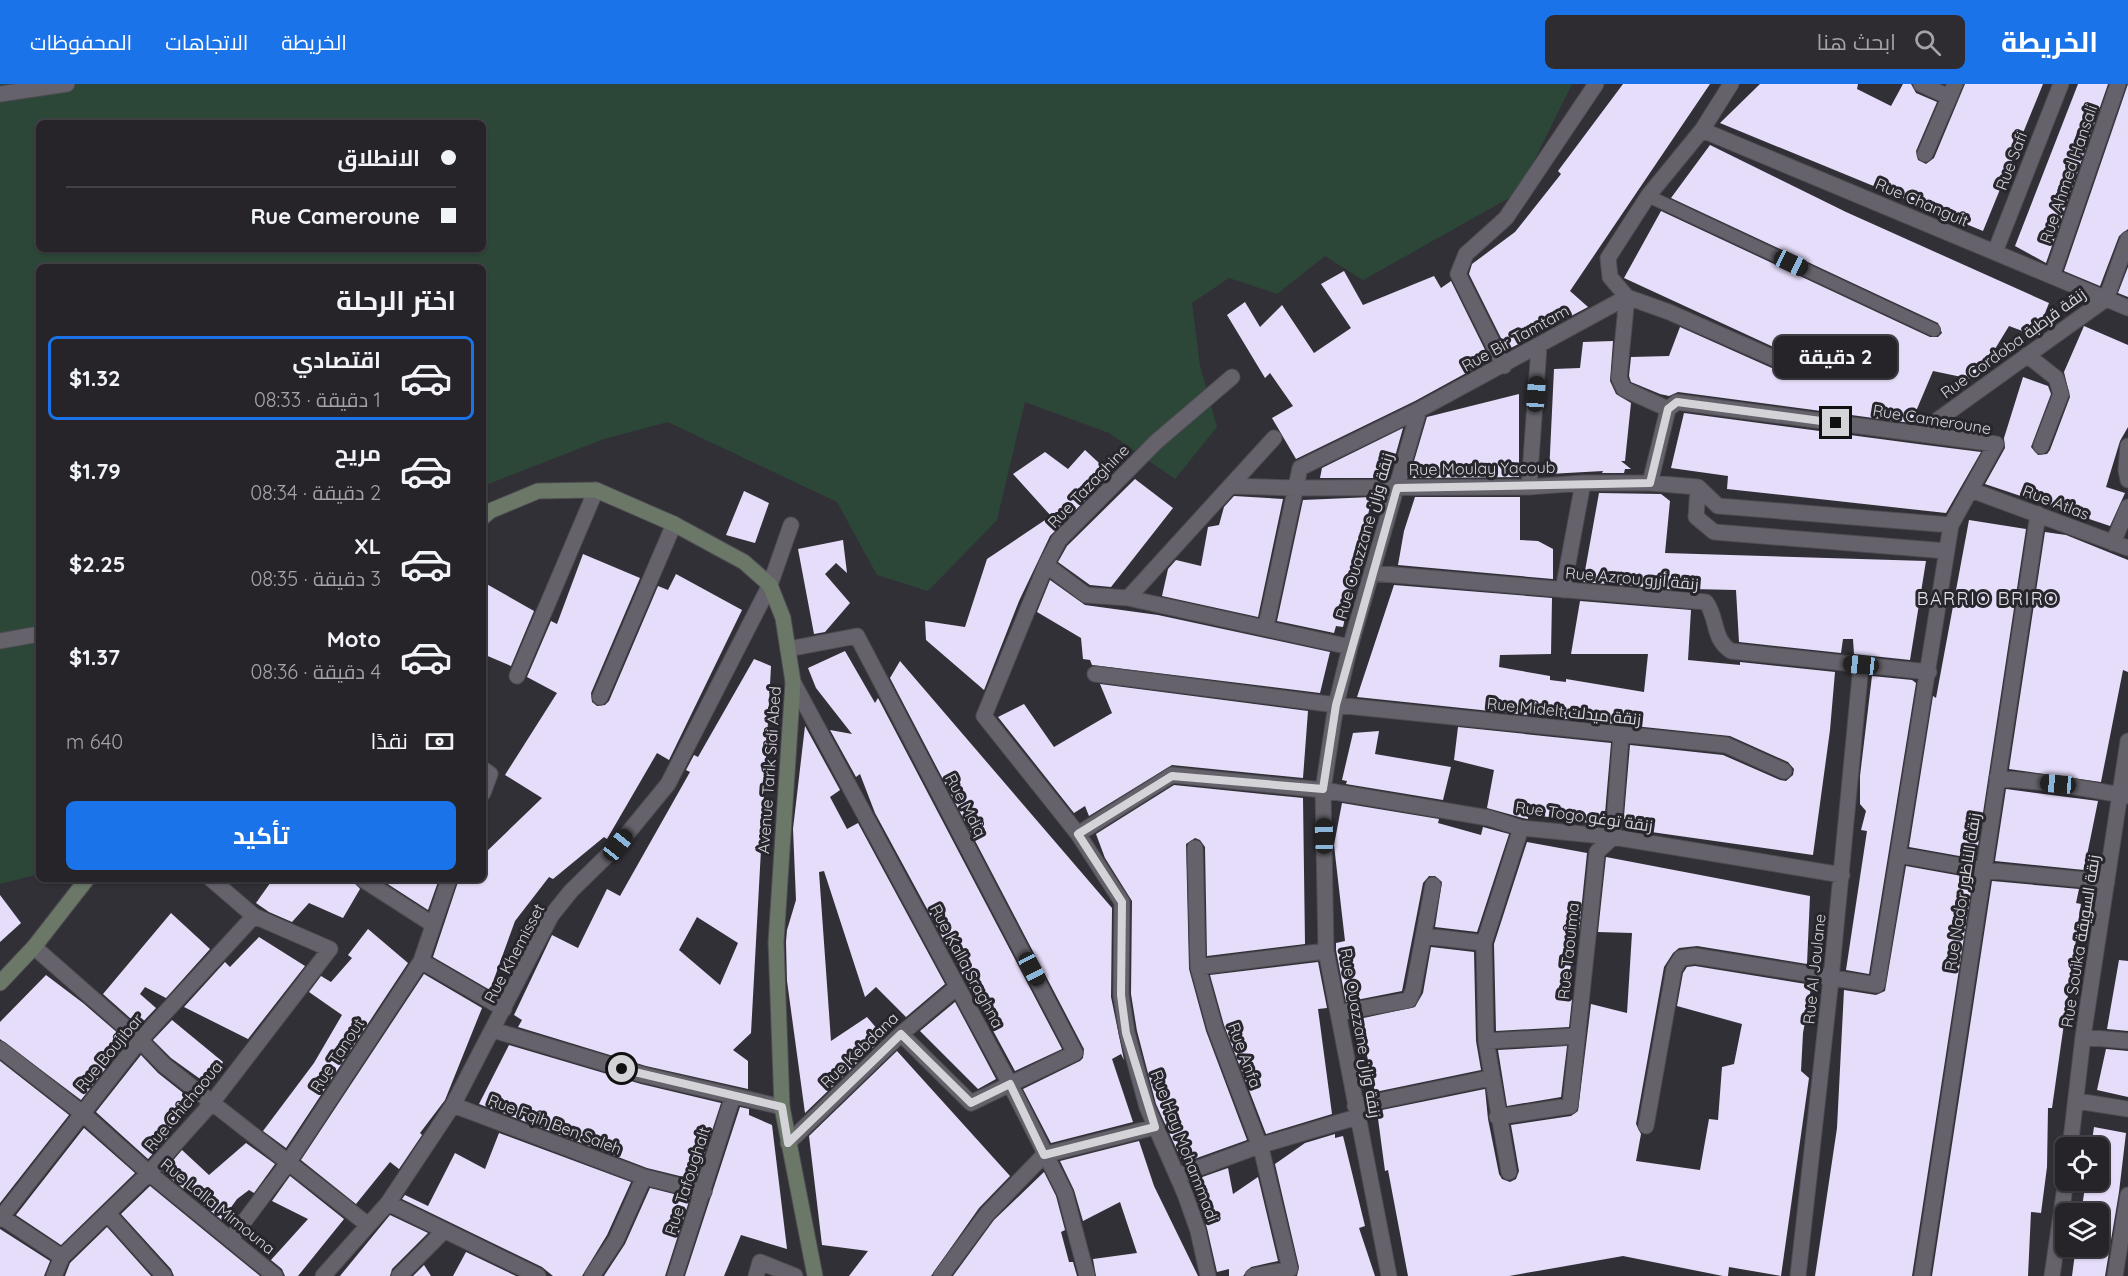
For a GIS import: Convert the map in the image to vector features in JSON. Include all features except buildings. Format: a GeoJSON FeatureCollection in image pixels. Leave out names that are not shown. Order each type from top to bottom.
{"type":"FeatureCollection","features":[{"type":"Feature","properties":{"kind":"street"},"geometry":{"type":"LineString","coordinates":[[0,88],[4,84]]}},
{"type":"Feature","properties":{"kind":"street"},"geometry":{"type":"LineString","coordinates":[[0,94],[67,84]]}},
{"type":"Feature","properties":{"kind":"street"},"geometry":{"type":"LineString","coordinates":[[1504,366],[1458,274],[1459,268],[1466,254],[1506,218],[1596,84]]}},
{"type":"Feature","properties":{"kind":"street"},"geometry":{"type":"LineString","coordinates":[[1731,84],[1702,130],[1648,196],[1608,258],[1610,277],[1627,297],[1669,312],[1778,360]]}},
{"type":"Feature","properties":{"kind":"street"},"geometry":{"type":"LineString","coordinates":[[1921,84],[1952,91],[1925,154]]}},
{"type":"Feature","properties":{"kind":"street","name":"Rue Safi"},"geometry":{"type":"LineString","coordinates":[[1995,252],[2061,84]]}},
{"type":"Feature","properties":{"kind":"street","name":"Rue Ahmed Hansali"},"geometry":{"type":"LineString","coordinates":[[2052,276],[2118,84]]}},
{"type":"Feature","properties":{"kind":"street","name":"Rue Changuit"},"geometry":{"type":"LineString","coordinates":[[1702,130],[2128,308]]}},
{"type":"Feature","properties":{"kind":"street","name":"Rue Cordoba زنقة قرطبة"},"geometry":{"type":"LineString","coordinates":[[1918,434],[2106,298],[2128,239]]}},
{"type":"Feature","properties":{"kind":"street"},"geometry":{"type":"LineString","coordinates":[[1627,297],[1619,378],[1624,389],[1668,409],[1650,483]]}},
{"type":"Feature","properties":{"kind":"street","name":"Rue Bir Tamtam"},"geometry":{"type":"LineString","coordinates":[[1296,488],[1300,468],[1504,366],[1627,297]]}},
{"type":"Feature","properties":{"kind":"street"},"geometry":{"type":"LineString","coordinates":[[1529,487],[1539,347]]}},
{"type":"Feature","properties":{"kind":"street"},"geometry":{"type":"LineString","coordinates":[[2027,356],[2056,378],[2061,394],[2041,446]]}},
{"type":"Feature","properties":{"kind":"street","name":"Rue Tazaghine"},"geometry":{"type":"LineString","coordinates":[[984,716],[1046,565],[1059,540],[1156,442],[1232,377]]}},
{"type":"Feature","properties":{"kind":"street","name":"Rue Cameroune"},"geometry":{"type":"LineString","coordinates":[[1668,409],[1677,402],[1685,401],[1996,444],[1951,525],[1877,985],[1831,980]]}},
{"type":"Feature","properties":{"kind":"street","name":"Rue Ouazzane زنقة وزان"},"geometry":{"type":"LineString","coordinates":[[1389,1276],[1326,951],[1323,789],[1336,705],[1350,647],[1419,410]]}},
{"type":"Feature","properties":{"kind":"street"},"geometry":{"type":"LineString","coordinates":[[1128,598],[1274,438]]}},
{"type":"Feature","properties":{"kind":"street"},"geometry":{"type":"LineString","coordinates":[[2128,446],[2126,470],[2128,480]]}},
{"type":"Feature","properties":{"kind":"street"},"geometry":{"type":"LineString","coordinates":[[1563,590],[1583,483]]}},
{"type":"Feature","properties":{"kind":"street","name":"Rue Moulay Yacoub"},"geometry":{"type":"LineString","coordinates":[[1230,486],[1397,488],[1650,483],[1698,487]]}},
{"type":"Feature","properties":{"kind":"street"},"geometry":{"type":"LineString","coordinates":[[1698,487],[1718,506],[1951,525]]}},
{"type":"Feature","properties":{"kind":"street"},"geometry":{"type":"LineString","coordinates":[[1698,487],[1695,517],[1714,532],[1947,551]]}},
{"type":"Feature","properties":{"kind":"street"},"geometry":{"type":"LineString","coordinates":[[1266,626],[1296,488]]}},
{"type":"Feature","properties":{"kind":"street","name":"Rue Atlas"},"geometry":{"type":"LineString","coordinates":[[1971,489],[2121,546]]}},
{"type":"Feature","properties":{"kind":"street"},"geometry":{"type":"LineString","coordinates":[[517,676],[596,490]]}},
{"type":"Feature","properties":{"kind":"street","name":"Avenue Tarik Sidi Abed"},"geometry":{"type":"LineString","coordinates":[[486,514],[538,491],[596,490],[675,524],[744,562],[770,585],[783,618],[793,682],[776,942],[782,1107],[815,1276]]}},
{"type":"Feature","properties":{"kind":"street"},"geometry":{"type":"LineString","coordinates":[[2121,546],[2128,507]]}},
{"type":"Feature","properties":{"kind":"street","name":"Rue Nador زنقة الناظور"},"geometry":{"type":"LineString","coordinates":[[1922,1276],[2038,514]]}},
{"type":"Feature","properties":{"kind":"street"},"geometry":{"type":"LineString","coordinates":[[600,697],[675,524]]}},
{"type":"Feature","properties":{"kind":"street","name":"Rue Khemisset"},"geometry":{"type":"LineString","coordinates":[[323,1276],[388,1203],[453,1105],[551,916],[571,891],[618,845],[668,783],[770,585],[791,525]]}},
{"type":"Feature","properties":{"kind":"street"},"geometry":{"type":"LineString","coordinates":[[1046,565],[1086,595],[1128,598],[1266,626],[1350,647]]}},
{"type":"Feature","properties":{"kind":"street","name":"Rue Azrou زنقة أزرو"},"geometry":{"type":"LineString","coordinates":[[1372,573],[1706,602],[1710,607],[1716,633],[1724,646],[1731,651],[1929,672]]}},
{"type":"Feature","properties":{"kind":"street"},"geometry":{"type":"LineString","coordinates":[[0,641],[36,634]]}},
{"type":"Feature","properties":{"kind":"street","name":"Rue Mdiq"},"geometry":{"type":"LineString","coordinates":[[788,649],[856,636],[1075,1053],[1010,1084]]}},
{"type":"Feature","properties":{"kind":"street","name":"Rue Al Joulane"},"geometry":{"type":"LineString","coordinates":[[1798,1276],[1842,875],[1861,665]]}},
{"type":"Feature","properties":{"kind":"street","name":"Rue Midelt زنقة ميدلت"},"geometry":{"type":"LineString","coordinates":[[1095,674],[1336,705],[1726,745],[1784,771]]}},
{"type":"Feature","properties":{"kind":"street","name":"Rue Kalla Sraghna"},"geometry":{"type":"LineString","coordinates":[[793,682],[1010,1084],[1065,1193],[1087,1276]]}},
{"type":"Feature","properties":{"kind":"street","name":"Rue Hay Mohammadi"},"geometry":{"type":"LineString","coordinates":[[984,716],[1078,834],[1122,902],[1121,995],[1126,1033],[1155,1127],[1198,1231],[1208,1276]]}},
{"type":"Feature","properties":{"kind":"street"},"geometry":{"type":"LineString","coordinates":[[1613,837],[1621,735]]}},
{"type":"Feature","properties":{"kind":"street","name":"Rue Souika زنقة السويقة"},"geometry":{"type":"LineString","coordinates":[[2072,1137],[2083,1037],[2107,882],[2124,797],[2128,741]]}},
{"type":"Feature","properties":{"kind":"street"},"geometry":{"type":"LineString","coordinates":[[486,771],[490,774],[486,785]]}},
{"type":"Feature","properties":{"kind":"street","name":"Rue Togo زنقة توغو"},"geometry":{"type":"LineString","coordinates":[[1078,834],[1172,776],[1323,789],[1489,818],[1521,828],[1613,837],[1842,875]]}},
{"type":"Feature","properties":{"kind":"street"},"geometry":{"type":"LineString","coordinates":[[1997,778],[2058,784],[2124,797]]}},
{"type":"Feature","properties":{"kind":"street"},"geometry":{"type":"LineString","coordinates":[[1509,1172],[1490,1078],[1486,1041],[1484,943],[1521,828]]}},
{"type":"Feature","properties":{"kind":"street","name":"Rue Taouima"},"geometry":{"type":"LineString","coordinates":[[1497,1117],[1570,1106],[1597,852],[1613,837]]}},
{"type":"Feature","properties":{"kind":"street","name":"Rue Anfa"},"geometry":{"type":"LineString","coordinates":[[1195,848],[1198,967],[1215,1028],[1259,1146],[1290,1269],[1253,1276]]}},
{"type":"Feature","properties":{"kind":"street"},"geometry":{"type":"LineString","coordinates":[[1899,855],[1983,870],[2107,882]]}},
{"type":"Feature","properties":{"kind":"street"},"geometry":{"type":"LineString","coordinates":[[0,983],[34,947],[85,882]]}},
{"type":"Feature","properties":{"kind":"street"},"geometry":{"type":"LineString","coordinates":[[214,882],[254,916]]}},
{"type":"Feature","properties":{"kind":"street"},"geometry":{"type":"LineString","coordinates":[[367,882],[432,924]]}},
{"type":"Feature","properties":{"kind":"street","name":"Rue Tanout"},"geometry":{"type":"LineString","coordinates":[[231,1239],[288,1163],[421,961],[432,924],[449,882]]}},
{"type":"Feature","properties":{"kind":"street"},"geometry":{"type":"LineString","coordinates":[[1338,1013],[1409,1000],[1413,991],[1433,885]]}},
{"type":"Feature","properties":{"kind":"street","name":"Rue Chichaoua"},"geometry":{"type":"LineString","coordinates":[[54,1276],[62,1257],[109,1215],[211,1104],[330,949],[254,916]]}},
{"type":"Feature","properties":{"kind":"street","name":"Rue Boujibar"},"geometry":{"type":"LineString","coordinates":[[0,1218],[140,1040],[254,916]]}},
{"type":"Feature","properties":{"kind":"street"},"geometry":{"type":"LineString","coordinates":[[1424,936],[1484,943]]}},
{"type":"Feature","properties":{"kind":"street"},"geometry":{"type":"LineString","coordinates":[[34,947],[140,1040],[164,1065],[368,1225]]}},
{"type":"Feature","properties":{"kind":"street"},"geometry":{"type":"LineString","coordinates":[[1198,967],[1326,951]]}},
{"type":"Feature","properties":{"kind":"street"},"geometry":{"type":"LineString","coordinates":[[1646,1125],[1674,969],[1681,958],[1695,956],[1831,980]]}},
{"type":"Feature","properties":{"kind":"street"},"geometry":{"type":"LineString","coordinates":[[421,961],[504,1009]]}},
{"type":"Feature","properties":{"kind":"street","name":"Rue Kebdana"},"geometry":{"type":"LineString","coordinates":[[788,1143],[901,1034],[957,987]]}},
{"type":"Feature","properties":{"kind":"street"},"geometry":{"type":"LineString","coordinates":[[493,1030],[633,1072],[782,1107]]}},
{"type":"Feature","properties":{"kind":"street"},"geometry":{"type":"LineString","coordinates":[[901,1034],[971,1103],[1010,1084]]}},
{"type":"Feature","properties":{"kind":"street"},"geometry":{"type":"LineString","coordinates":[[1486,1041],[1577,1036]]}},
{"type":"Feature","properties":{"kind":"street"},"geometry":{"type":"LineString","coordinates":[[2083,1037],[2128,1041]]}},
{"type":"Feature","properties":{"kind":"street","name":"Rue Lalla Mimouna"},"geometry":{"type":"LineString","coordinates":[[0,1049],[82,1113],[149,1173],[275,1276]]}},
{"type":"Feature","properties":{"kind":"street"},"geometry":{"type":"LineString","coordinates":[[1177,1176],[1356,1111],[1490,1078]]}},
{"type":"Feature","properties":{"kind":"street","name":"Rue Tafoughalt"},"geometry":{"type":"LineString","coordinates":[[675,1276],[704,1192],[733,1096]]}},
{"type":"Feature","properties":{"kind":"street"},"geometry":{"type":"LineString","coordinates":[[2077,1101],[2128,1109]]}},
{"type":"Feature","properties":{"kind":"street","name":"Rue Fqih Ben Saleh"},"geometry":{"type":"LineString","coordinates":[[453,1105],[644,1177],[704,1192]]}},
{"type":"Feature","properties":{"kind":"street"},"geometry":{"type":"LineString","coordinates":[[942,1276],[987,1214],[1044,1155],[1155,1127]]}},
{"type":"Feature","properties":{"kind":"street"},"geometry":{"type":"LineString","coordinates":[[592,1276],[616,1240],[644,1177]]}},
{"type":"Feature","properties":{"kind":"street"},"geometry":{"type":"LineString","coordinates":[[2052,1276],[2064,1191]]}},
{"type":"Feature","properties":{"kind":"street"},"geometry":{"type":"LineString","coordinates":[[2115,1276],[2128,1195]]}},
{"type":"Feature","properties":{"kind":"street"},"geometry":{"type":"LineString","coordinates":[[388,1203],[538,1276]]}},
{"type":"Feature","properties":{"kind":"street"},"geometry":{"type":"LineString","coordinates":[[109,1215],[164,1276]]}},
{"type":"Feature","properties":{"kind":"street"},"geometry":{"type":"LineString","coordinates":[[0,1218],[62,1257]]}},
{"type":"Feature","properties":{"kind":"street"},"geometry":{"type":"LineString","coordinates":[[399,1276],[444,1231]]}},
{"type":"Feature","properties":{"kind":"street"},"geometry":{"type":"LineString","coordinates":[[756,1276],[760,1262],[795,1276]]}},
{"type":"Feature","properties":{"kind":"lane"},"geometry":{"type":"LineString","coordinates":[[1648,196],[1934,330]]}},
{"type":"Feature","properties":{"kind":"green space"},"geometry":{"type":"Polygon","coordinates":[[[0,84],[1572,84],[1518,193],[1363,280],[1325,256],[1277,294],[1229,278],[1192,303],[1200,366],[1217,427],[1175,479],[1109,433],[1025,402],[997,520],[928,591],[877,575],[837,502],[668,422],[604,439],[486,485],[486,264],[36,264],[36,875],[0,884],[0,84]]]}},
{"type":"Feature","properties":{"kind":"district","name":"BARRIO BRIRO"},"geometry":{"type":"Point","coordinates":[1988,599]}},
{"type":"Feature","properties":{"kind":"route"},"geometry":{"type":"LineString","coordinates":[[622,1069],[782,1107],[788,1143],[901,1034],[971,1103],[1010,1084],[1044,1155],[1155,1127],[1126,1033],[1121,995],[1122,902],[1078,834],[1172,776],[1323,789],[1336,705],[1350,647],[1397,488],[1650,483],[1668,409],[1677,402],[1685,401],[1836,423]]}}]}
